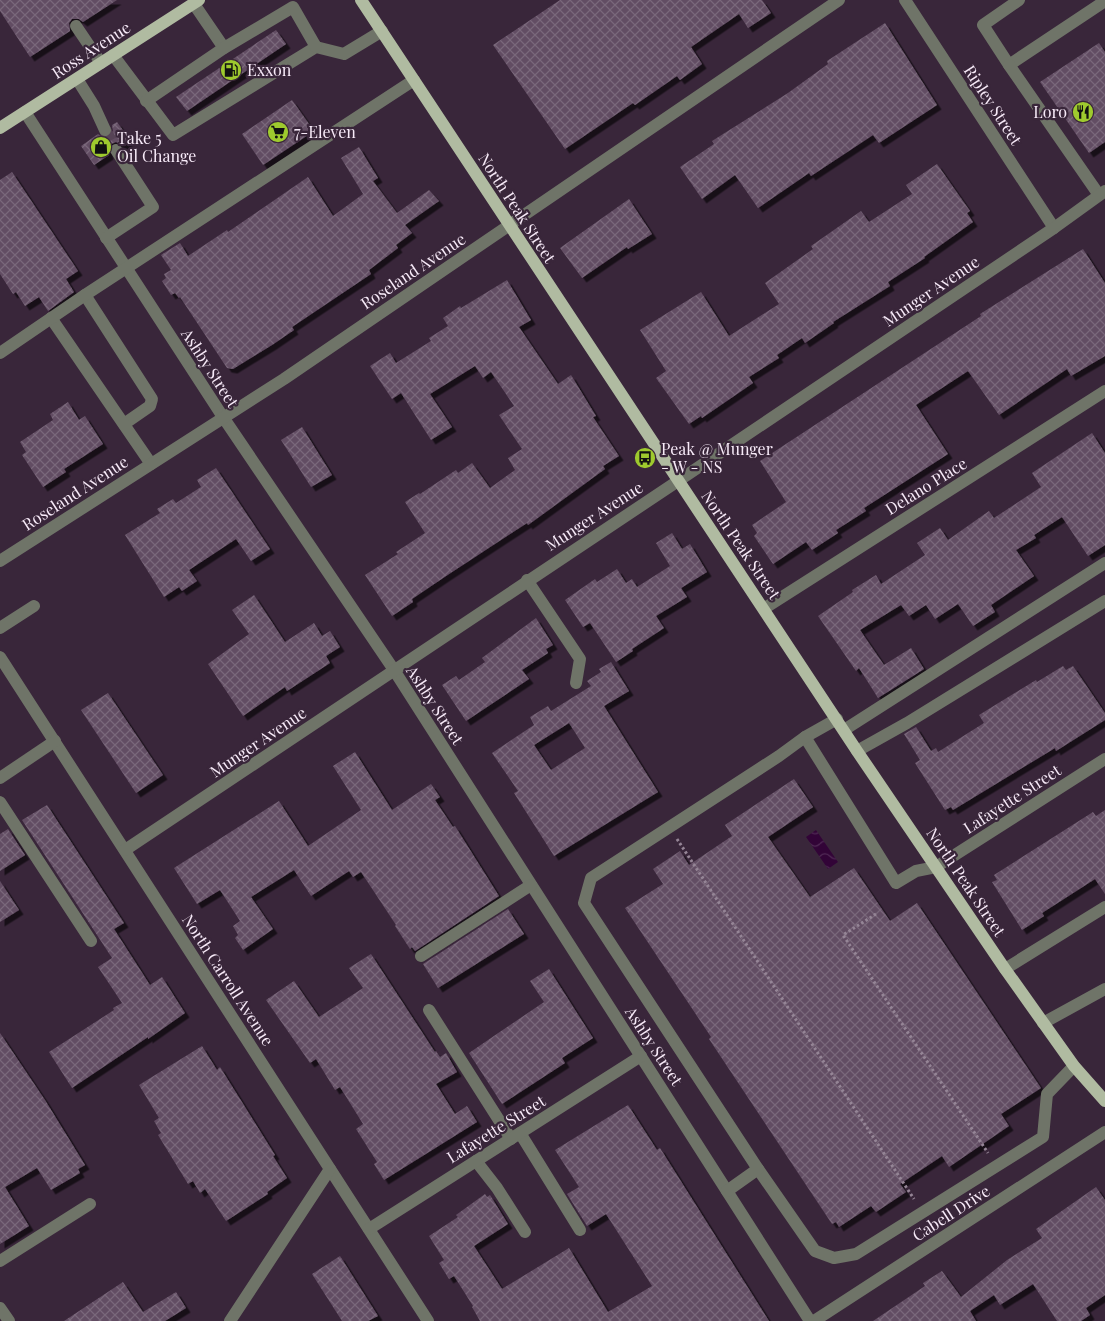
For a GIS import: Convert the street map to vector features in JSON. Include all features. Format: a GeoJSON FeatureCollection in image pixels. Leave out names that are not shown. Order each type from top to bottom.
{"type":"FeatureCollection","features":[{"type":"Feature","properties":{"kind":"main road","name":"North Peak Street"},"geometry":{"type":"LineString","coordinates":[[361,0],[857,751],[1043,1023],[1074,1066],[1105,1101]]}},
{"type":"Feature","properties":{"kind":"main road","name":"Ross Avenue"},"geometry":{"type":"LineString","coordinates":[[0,128],[197,2]]}},
{"type":"Feature","properties":{"kind":"street","name":"Roseland Avenue"},"geometry":{"type":"LineString","coordinates":[[0,561],[284,379],[839,0]]}},
{"type":"Feature","properties":{"kind":"street","name":"Ripley Street"},"geometry":{"type":"LineString","coordinates":[[905,0],[1054,228]]}},
{"type":"Feature","properties":{"kind":"street"},"geometry":{"type":"LineString","coordinates":[[1019,0],[983,25],[1009,65],[1102,193]]}},
{"type":"Feature","properties":{"kind":"street"},"geometry":{"type":"LineString","coordinates":[[1009,65],[1105,1]]}},
{"type":"Feature","properties":{"kind":"street"},"geometry":{"type":"LineString","coordinates":[[197,2],[224,48]]}},
{"type":"Feature","properties":{"kind":"street"},"geometry":{"type":"LineString","coordinates":[[146,101],[224,48],[293,7],[316,47]]}},
{"type":"Feature","properties":{"kind":"street"},"geometry":{"type":"LineString","coordinates":[[76,26],[101,63]]}},
{"type":"Feature","properties":{"kind":"street"},"geometry":{"type":"LineString","coordinates":[[114,55],[146,101],[173,134],[316,47],[344,54],[382,31]]}},
{"type":"Feature","properties":{"kind":"street"},"geometry":{"type":"LineString","coordinates":[[77,78],[94,106],[105,130]]}},
{"type":"Feature","properties":{"kind":"street"},"geometry":{"type":"LineString","coordinates":[[0,354],[85,295],[414,80]]}},
{"type":"Feature","properties":{"kind":"street","name":"Ashby Street"},"geometry":{"type":"LineString","coordinates":[[25,112],[222,417],[394,670],[810,1321]]}},
{"type":"Feature","properties":{"kind":"street"},"geometry":{"type":"LineString","coordinates":[[106,238],[153,207],[116,150]]}},
{"type":"Feature","properties":{"kind":"street","name":"Munger Avenue"},"geometry":{"type":"LineString","coordinates":[[125,850],[678,481],[1054,228],[1102,193]]}},
{"type":"Feature","properties":{"kind":"street"},"geometry":{"type":"LineString","coordinates":[[85,295],[152,399],[150,406],[124,424]]}},
{"type":"Feature","properties":{"kind":"street"},"geometry":{"type":"LineString","coordinates":[[51,318],[151,464]]}},
{"type":"Feature","properties":{"kind":"street","name":"Delano Place"},"geometry":{"type":"LineString","coordinates":[[764,608],[1105,391]]}},
{"type":"Feature","properties":{"kind":"street"},"geometry":{"type":"LineString","coordinates":[[1074,1066],[1047,1094],[1043,1137],[856,1254],[834,1258],[815,1251],[758,1169],[584,904],[591,878],[805,737],[840,724],[1105,563]]}},
{"type":"Feature","properties":{"kind":"street"},"geometry":{"type":"LineString","coordinates":[[527,580],[580,659],[576,683]]}},
{"type":"Feature","properties":{"kind":"street"},"geometry":{"type":"LineString","coordinates":[[857,751],[1105,601]]}},
{"type":"Feature","properties":{"kind":"street"},"geometry":{"type":"LineString","coordinates":[[0,628],[34,606]]}},
{"type":"Feature","properties":{"kind":"street","name":"North Carroll Avenue"},"geometry":{"type":"LineString","coordinates":[[0,656],[5,670],[55,741],[428,1321]]}},
{"type":"Feature","properties":{"kind":"street","name":"Lafayette Street"},"geometry":{"type":"LineString","coordinates":[[805,737],[896,883],[916,870],[936,867],[1105,758]]}},
{"type":"Feature","properties":{"kind":"street"},"geometry":{"type":"LineString","coordinates":[[0,778],[55,741]]}},
{"type":"Feature","properties":{"kind":"street"},"geometry":{"type":"LineString","coordinates":[[0,802],[91,940]]}},
{"type":"Feature","properties":{"kind":"street"},"geometry":{"type":"LineString","coordinates":[[421,956],[531,885]]}},
{"type":"Feature","properties":{"kind":"street"},"geometry":{"type":"LineString","coordinates":[[1005,969],[1105,907]]}},
{"type":"Feature","properties":{"kind":"street"},"geometry":{"type":"LineString","coordinates":[[1043,1023],[1105,989]]}},
{"type":"Feature","properties":{"kind":"street"},"geometry":{"type":"LineString","coordinates":[[429,1010],[580,1230]]}},
{"type":"Feature","properties":{"kind":"street","name":"Lafayette Street"},"geometry":{"type":"LineString","coordinates":[[369,1229],[641,1056]]}},
{"type":"Feature","properties":{"kind":"street","name":"Cabell Drive"},"geometry":{"type":"LineString","coordinates":[[814,1321],[1105,1132]]}},
{"type":"Feature","properties":{"kind":"street"},"geometry":{"type":"LineString","coordinates":[[476,1161],[497,1188],[525,1232]]}},
{"type":"Feature","properties":{"kind":"street"},"geometry":{"type":"LineString","coordinates":[[230,1321],[330,1169]]}},
{"type":"Feature","properties":{"kind":"street"},"geometry":{"type":"LineString","coordinates":[[727,1190],[758,1169]]}},
{"type":"Feature","properties":{"kind":"street"},"geometry":{"type":"LineString","coordinates":[[0,1261],[90,1204]]}},
{"type":"Feature","properties":{"kind":"street"},"geometry":{"type":"LineString","coordinates":[[0,1308],[9,1321]]}},
{"type":"Feature","properties":{"kind":"path"},"geometry":{"type":"LineString","coordinates":[[669,827],[923,1212]]}},
{"type":"Feature","properties":{"kind":"path"},"geometry":{"type":"LineString","coordinates":[[876,914],[843,935],[997,1166]]}},
{"type":"Feature","properties":{"kind":"water"},"geometry":{"type":"Polygon","coordinates":[[[816,830],[838,862],[828,869],[806,837],[816,830]]]}},
{"type":"Feature","properties":{"kind":"building"},"geometry":{"type":"Polygon","coordinates":[[[0,0],[117,0],[83,22],[79,19],[72,19],[69,23],[70,31],[30,57],[0,11],[0,0]]]}},
{"type":"Feature","properties":{"kind":"building"},"geometry":{"type":"Polygon","coordinates":[[[560,0],[762,0],[771,13],[748,28],[739,14],[691,47],[702,64],[680,80],[677,76],[635,105],[633,103],[565,149],[493,45],[560,0]]]}},
{"type":"Feature","properties":{"kind":"building"},"geometry":{"type":"Polygon","coordinates":[[[885,23],[937,105],[879,143],[873,135],[811,176],[809,173],[758,208],[735,175],[702,199],[680,167],[714,144],[712,141],[788,93],[828,64],[827,61],[885,23]]]}},
{"type":"Feature","properties":{"kind":"building","name":"Exxon"},"geometry":{"type":"Polygon","coordinates":[[[276,30],[286,44],[187,111],[176,97],[276,30]]]}},
{"type":"Feature","properties":{"kind":"building","name":"Loro"},"geometry":{"type":"Polygon","coordinates":[[[1099,43],[1105,52],[1105,142],[1089,153],[1040,82],[1099,43]]]}},
{"type":"Feature","properties":{"kind":"building","name":"7-Eleven"},"geometry":{"type":"Polygon","coordinates":[[[292,100],[314,131],[263,165],[242,134],[292,100]]]}},
{"type":"Feature","properties":{"kind":"building","name":"Take 5 Oil Change"},"geometry":{"type":"Polygon","coordinates":[[[117,122],[130,140],[123,145],[116,142],[111,144],[108,150],[109,155],[94,165],[81,146],[98,134],[104,138],[109,137],[113,131],[112,125],[117,122]]]}},
{"type":"Feature","properties":{"kind":"building"},"geometry":{"type":"Polygon","coordinates":[[[359,147],[378,178],[373,181],[397,213],[429,190],[439,201],[405,225],[412,233],[396,245],[398,248],[369,270],[371,274],[292,327],[294,330],[272,345],[233,369],[227,368],[180,297],[175,293],[171,295],[162,281],[166,278],[164,274],[171,270],[161,255],[180,243],[188,256],[227,230],[228,232],[308,177],[333,216],[363,194],[341,158],[359,147]]]}},
{"type":"Feature","properties":{"kind":"building"},"geometry":{"type":"Polygon","coordinates":[[[937,164],[970,211],[967,213],[973,222],[925,258],[888,282],[890,286],[833,322],[805,343],[802,338],[777,355],[779,358],[749,377],[753,383],[702,418],[701,416],[689,424],[656,378],[666,371],[640,330],[701,292],[729,336],[779,304],[765,283],[813,249],[811,246],[861,211],[869,222],[912,194],[906,185],[937,164]]]}},
{"type":"Feature","properties":{"kind":"building"},"geometry":{"type":"Polygon","coordinates":[[[12,172],[78,271],[66,279],[74,292],[48,311],[39,297],[25,306],[16,292],[13,294],[0,274],[0,180],[12,172]]]}},
{"type":"Feature","properties":{"kind":"building"},"geometry":{"type":"Polygon","coordinates":[[[629,199],[652,234],[628,249],[627,247],[582,278],[560,248],[629,199]]]}},
{"type":"Feature","properties":{"kind":"building"},"geometry":{"type":"Polygon","coordinates":[[[1083,249],[1105,283],[1105,356],[1071,376],[1067,369],[999,415],[968,371],[916,405],[948,454],[864,508],[866,511],[836,530],[838,533],[812,550],[806,542],[773,564],[754,536],[757,533],[752,525],[786,502],[760,461],[981,316],[980,314],[1083,249]]]}},
{"type":"Feature","properties":{"kind":"building"},"geometry":{"type":"Polygon","coordinates":[[[507,280],[531,320],[519,327],[558,384],[571,375],[596,416],[593,417],[619,456],[603,466],[605,469],[528,525],[527,523],[446,576],[412,599],[413,602],[392,616],[365,575],[398,554],[396,552],[425,533],[405,502],[456,470],[458,473],[472,463],[490,488],[515,470],[508,458],[522,449],[499,415],[514,406],[491,372],[483,378],[475,366],[430,394],[452,427],[431,440],[401,393],[392,399],[370,366],[390,353],[396,363],[431,341],[429,338],[448,326],[443,318],[460,306],[461,308],[507,280]]]}},
{"type":"Feature","properties":{"kind":"building"},"geometry":{"type":"Polygon","coordinates":[[[68,402],[79,420],[85,416],[103,444],[64,469],[66,472],[43,487],[22,455],[26,452],[20,442],[53,420],[50,414],[68,402]]]}},
{"type":"Feature","properties":{"kind":"building"},"geometry":{"type":"Polygon","coordinates":[[[302,427],[332,475],[311,487],[281,440],[302,427]]]}},
{"type":"Feature","properties":{"kind":"building"},"geometry":{"type":"Polygon","coordinates":[[[1092,433],[1105,453],[1105,545],[1088,556],[1062,517],[1034,535],[1036,538],[1016,550],[1034,576],[991,605],[995,612],[973,626],[958,604],[935,619],[926,605],[909,616],[901,605],[860,630],[884,665],[911,648],[924,669],[878,698],[859,668],[856,671],[818,616],[853,592],[852,590],[876,575],[881,584],[925,555],[917,543],[940,528],[948,540],[989,511],[994,518],[1041,487],[1032,473],[1092,433]]]}},
{"type":"Feature","properties":{"kind":"building"},"geometry":{"type":"Polygon","coordinates":[[[216,468],[270,549],[251,561],[236,539],[189,570],[197,581],[182,591],[179,587],[164,597],[125,535],[160,513],[157,509],[173,499],[176,503],[201,487],[197,480],[216,468]]]}},
{"type":"Feature","properties":{"kind":"building"},"geometry":{"type":"Polygon","coordinates":[[[672,533],[682,549],[690,544],[707,572],[681,588],[687,597],[656,616],[664,628],[616,662],[590,623],[583,627],[565,600],[595,579],[597,582],[617,569],[626,583],[632,579],[637,587],[670,566],[656,543],[672,533]]]}},
{"type":"Feature","properties":{"kind":"building"},"geometry":{"type":"Polygon","coordinates":[[[254,595],[285,642],[314,623],[322,636],[330,631],[340,647],[326,656],[330,663],[287,691],[285,687],[243,716],[208,664],[249,634],[232,610],[254,595]]]}},
{"type":"Feature","properties":{"kind":"building"},"geometry":{"type":"Polygon","coordinates":[[[536,618],[553,645],[546,649],[548,653],[522,670],[529,679],[466,721],[442,685],[456,676],[459,680],[485,662],[482,658],[536,618]]]}},
{"type":"Feature","properties":{"kind":"building"},"geometry":{"type":"Polygon","coordinates":[[[611,662],[629,691],[604,706],[658,792],[554,856],[514,793],[518,791],[492,753],[534,725],[530,717],[548,706],[551,711],[591,686],[587,681],[601,672],[599,669],[611,662]],[[569,723],[534,745],[551,770],[585,748],[569,723]]]}},
{"type":"Feature","properties":{"kind":"building"},"geometry":{"type":"Polygon","coordinates":[[[1063,666],[1066,670],[1073,666],[1105,713],[1105,720],[1056,751],[1055,748],[953,810],[951,807],[945,810],[915,763],[920,760],[904,734],[916,727],[931,751],[936,748],[938,752],[984,723],[979,715],[1036,680],[1037,682],[1063,666]]]}},
{"type":"Feature","properties":{"kind":"building"},"geometry":{"type":"Polygon","coordinates":[[[108,693],[163,775],[136,793],[81,710],[108,693]]]}},
{"type":"Feature","properties":{"kind":"building"},"geometry":{"type":"Polygon","coordinates":[[[355,752],[392,810],[431,784],[440,797],[435,800],[453,827],[455,826],[499,896],[415,951],[412,947],[410,949],[361,872],[353,877],[349,871],[311,896],[294,870],[251,897],[273,929],[243,950],[235,938],[238,935],[233,926],[240,921],[220,890],[197,904],[174,868],[279,801],[308,846],[361,810],[333,766],[355,752]]]}},
{"type":"Feature","properties":{"kind":"building"},"geometry":{"type":"Polygon","coordinates":[[[794,779],[813,807],[768,837],[810,897],[854,868],[890,921],[917,903],[1041,1088],[1001,1114],[1009,1126],[949,1167],[942,1156],[900,1184],[906,1192],[876,1212],[871,1206],[839,1227],[836,1222],[832,1224],[709,1039],[711,1037],[625,908],[663,884],[653,869],[680,851],[689,865],[732,836],[725,825],[794,779]]]}},
{"type":"Feature","properties":{"kind":"building"},"geometry":{"type":"Polygon","coordinates":[[[47,805],[124,923],[114,929],[150,985],[162,977],[185,1013],[72,1088],[49,1052],[122,1003],[98,967],[112,958],[22,820],[47,805]]]}},
{"type":"Feature","properties":{"kind":"building"},"geometry":{"type":"Polygon","coordinates":[[[1105,810],[1105,894],[1095,879],[1042,913],[1044,916],[1022,930],[992,882],[997,880],[994,875],[1093,812],[1096,816],[1105,810]]]}},
{"type":"Feature","properties":{"kind":"building"},"geometry":{"type":"Polygon","coordinates":[[[8,829],[25,855],[0,871],[0,834],[8,829]]]}},
{"type":"Feature","properties":{"kind":"building"},"geometry":{"type":"Polygon","coordinates":[[[0,881],[19,910],[0,922],[0,881]]]}},
{"type":"Feature","properties":{"kind":"building"},"geometry":{"type":"Polygon","coordinates":[[[508,909],[524,934],[438,988],[423,964],[508,909]]]}},
{"type":"Feature","properties":{"kind":"building"},"geometry":{"type":"Polygon","coordinates":[[[371,954],[435,1052],[440,1057],[446,1053],[457,1072],[436,1084],[455,1114],[467,1106],[477,1122],[384,1180],[374,1164],[377,1162],[356,1129],[363,1124],[340,1087],[335,1090],[316,1059],[310,1063],[266,1000],[294,981],[319,1017],[363,988],[349,968],[371,954]]]}},
{"type":"Feature","properties":{"kind":"building"},"geometry":{"type":"Polygon","coordinates":[[[549,969],[593,1038],[562,1058],[565,1063],[502,1104],[469,1053],[544,1002],[530,981],[549,969]]]}},
{"type":"Feature","properties":{"kind":"building"},"geometry":{"type":"Polygon","coordinates":[[[0,1033],[45,1100],[85,1165],[78,1169],[80,1173],[51,1190],[37,1168],[5,1187],[29,1226],[0,1244],[0,1033]]]}},
{"type":"Feature","properties":{"kind":"building"},"geometry":{"type":"Polygon","coordinates":[[[202,1046],[217,1070],[220,1067],[275,1155],[273,1156],[287,1178],[267,1192],[268,1194],[226,1221],[205,1189],[200,1193],[193,1181],[188,1184],[158,1135],[161,1133],[154,1121],[159,1118],[139,1085],[202,1046]]]}},
{"type":"Feature","properties":{"kind":"building"},"geometry":{"type":"Polygon","coordinates":[[[628,1105],[657,1150],[660,1148],[769,1321],[480,1321],[454,1276],[449,1279],[439,1263],[444,1260],[429,1236],[458,1217],[456,1215],[485,1194],[487,1197],[490,1195],[508,1224],[474,1246],[502,1289],[569,1248],[608,1312],[652,1286],[606,1214],[587,1226],[567,1194],[579,1187],[555,1150],[628,1105]]]}},
{"type":"Feature","properties":{"kind":"building"},"geometry":{"type":"Polygon","coordinates":[[[1096,1187],[1105,1200],[1105,1295],[1086,1308],[1090,1315],[1081,1321],[1057,1321],[1033,1284],[1000,1305],[994,1295],[970,1311],[976,1321],[873,1321],[925,1286],[923,1283],[942,1271],[961,1297],[1007,1260],[1042,1238],[1036,1229],[1096,1187]]]}},
{"type":"Feature","properties":{"kind":"building"},"geometry":{"type":"Polygon","coordinates":[[[340,1256],[378,1316],[368,1321],[342,1321],[312,1274],[340,1256]]]}},
{"type":"Feature","properties":{"kind":"building"},"geometry":{"type":"Polygon","coordinates":[[[123,1282],[143,1312],[176,1292],[186,1308],[165,1321],[64,1321],[123,1282]]]}},
{"type":"Feature","properties":{"kind":"tunnel"},"geometry":{"type":"LineString","coordinates":[[105,130],[116,150]]}},
{"type":"Feature","properties":{"kind":"place","name":"Exxon"},"geometry":{"type":"Point","coordinates":[231,70]}},
{"type":"Feature","properties":{"kind":"place","name":"Loro"},"geometry":{"type":"Point","coordinates":[1083,112]}},
{"type":"Feature","properties":{"kind":"place","name":"7-Eleven"},"geometry":{"type":"Point","coordinates":[278,132]}},
{"type":"Feature","properties":{"kind":"place","name":"Take 5 Oil Change"},"geometry":{"type":"Point","coordinates":[101,147]}},
{"type":"Feature","properties":{"kind":"place","name":"Peak @ Munger - W - NS"},"geometry":{"type":"Point","coordinates":[645,458]}}]}
